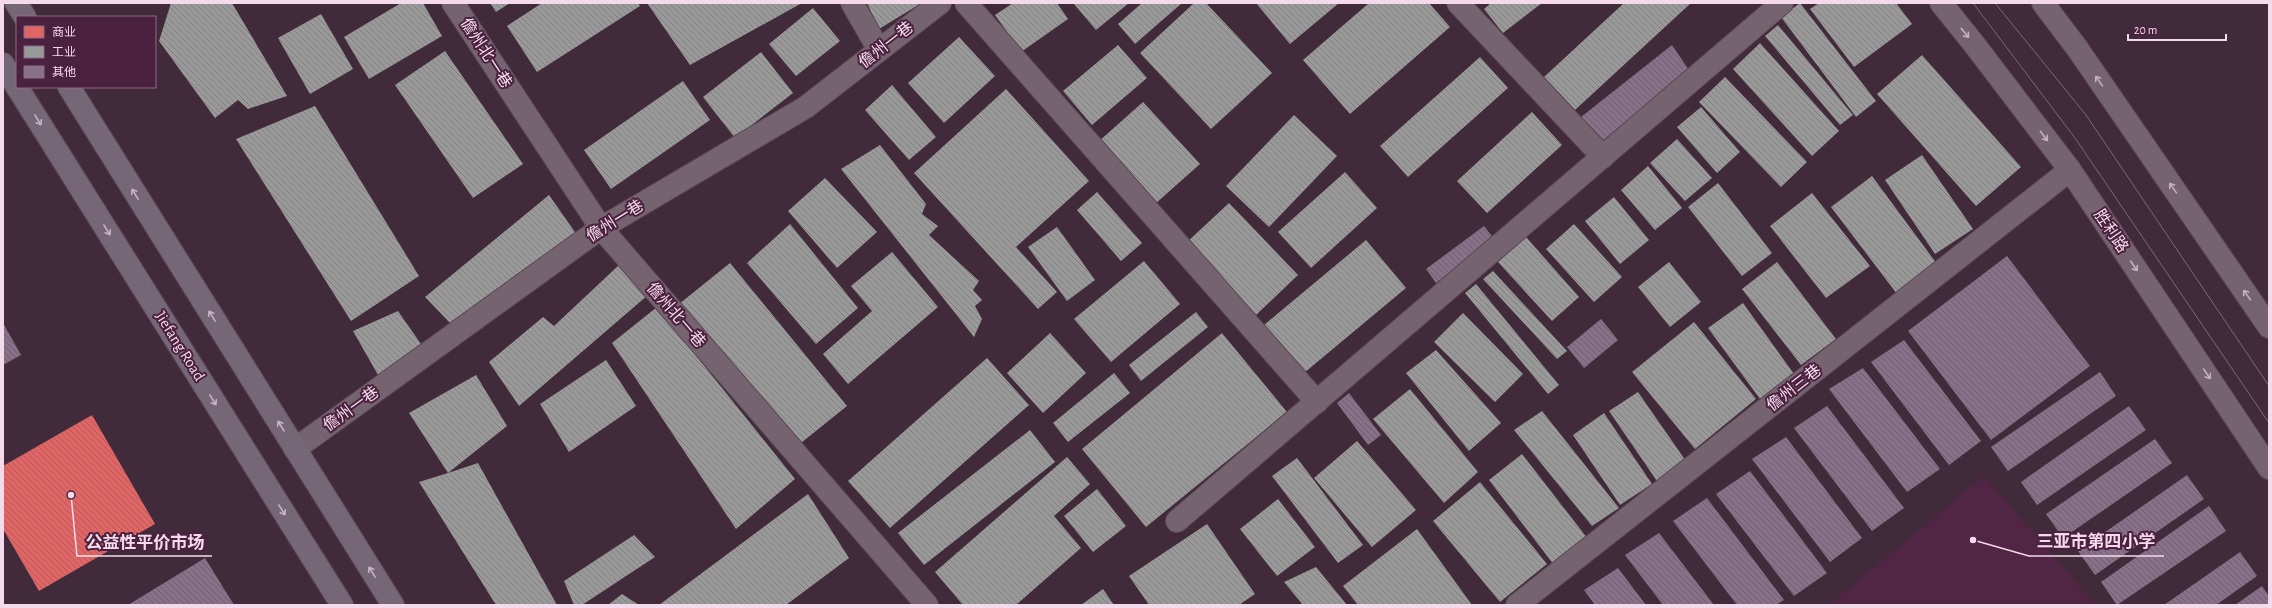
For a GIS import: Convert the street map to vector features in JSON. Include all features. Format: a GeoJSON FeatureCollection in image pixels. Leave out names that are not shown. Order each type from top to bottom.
{"type":"FeatureCollection","features":[{"type":"Feature","properties":{"kind":"main road"},"geometry":{"type":"LineString","coordinates":[[16,3],[24,16]]}},
{"type":"Feature","properties":{"kind":"main road","name":"Jiefang Road"},"geometry":{"type":"LineString","coordinates":[[3,64],[16,85]]}},
{"type":"Feature","properties":{"kind":"main road","name":"Jiefang Road"},"geometry":{"type":"LineString","coordinates":[[18,88],[342,605]]}},
{"type":"Feature","properties":{"kind":"main road"},"geometry":{"type":"LineString","coordinates":[[69,88],[393,605]]}},
{"type":"Feature","properties":{"kind":"street","name":"儋州北一巷"},"geometry":{"type":"LineString","coordinates":[[453,3],[600,228],[927,605]]}},
{"type":"Feature","properties":{"kind":"street"},"geometry":{"type":"LineString","coordinates":[[852,3],[879,50]]}},
{"type":"Feature","properties":{"kind":"street","name":"儋州一巷"},"geometry":{"type":"LineString","coordinates":[[295,449],[600,228],[806,107],[940,3]]}},
{"type":"Feature","properties":{"kind":"street"},"geometry":{"type":"LineString","coordinates":[[966,3],[1317,402]]}},
{"type":"Feature","properties":{"kind":"street"},"geometry":{"type":"LineString","coordinates":[[1458,3],[1603,158]]}},
{"type":"Feature","properties":{"kind":"street"},"geometry":{"type":"LineString","coordinates":[[1178,521],[1782,3]]}},
{"type":"Feature","properties":{"kind":"street","name":"胜利路"},"geometry":{"type":"LineString","coordinates":[[1941,3],[2070,170],[2269,468]]}},
{"type":"Feature","properties":{"kind":"street"},"geometry":{"type":"LineString","coordinates":[[2043,3],[2077,48],[2269,327]]}},
{"type":"Feature","properties":{"kind":"street","name":"儋州三巷"},"geometry":{"type":"LineString","coordinates":[[1517,605],[2070,170]]}},
{"type":"Feature","properties":{"kind":"shaded area"},"geometry":{"type":"Polygon","coordinates":[[[1984,476],[2096,605],[1829,605],[1984,476]]]}},
{"type":"Feature","properties":{"kind":"building: 商业"},"geometry":{"type":"Polygon","coordinates":[[[92,415],[155,524],[39,591],[3,529],[3,466],[92,415]]]}},
{"type":"Feature","properties":{"kind":"building: 工业"},"geometry":{"type":"Polygon","coordinates":[[[171,3],[232,3],[287,96],[248,109],[238,100],[215,118],[159,41],[171,3]]]}},
{"type":"Feature","properties":{"kind":"building: 工业"},"geometry":{"type":"Polygon","coordinates":[[[401,3],[423,3],[442,36],[369,79],[344,37],[401,3]]]}},
{"type":"Feature","properties":{"kind":"building: 工业"},"geometry":{"type":"Polygon","coordinates":[[[490,3],[510,3],[496,12],[490,3]]]}},
{"type":"Feature","properties":{"kind":"building: 工业"},"geometry":{"type":"Polygon","coordinates":[[[542,3],[638,3],[640,6],[537,72],[507,26],[542,3]]]}},
{"type":"Feature","properties":{"kind":"building: 工业"},"geometry":{"type":"Polygon","coordinates":[[[647,3],[802,3],[690,65],[647,3]]]}},
{"type":"Feature","properties":{"kind":"building: 工业"},"geometry":{"type":"Polygon","coordinates":[[[867,3],[919,3],[920,4],[879,29],[867,3]]]}},
{"type":"Feature","properties":{"kind":"building: 工业"},"geometry":{"type":"Polygon","coordinates":[[[1013,3],[1057,3],[1068,19],[1021,52],[995,15],[1013,3]]]}},
{"type":"Feature","properties":{"kind":"building: 工业"},"geometry":{"type":"Polygon","coordinates":[[[1129,3],[1096,30],[1074,4],[1129,3]]]}},
{"type":"Feature","properties":{"kind":"building: 工业"},"geometry":{"type":"Polygon","coordinates":[[[1142,3],[1182,3],[1135,44],[1118,24],[1142,3]]]}},
{"type":"Feature","properties":{"kind":"building: 工业"},"geometry":{"type":"Polygon","coordinates":[[[1194,3],[1206,3],[1272,73],[1211,129],[1140,53],[1194,3]]]}},
{"type":"Feature","properties":{"kind":"building: 工业"},"geometry":{"type":"Polygon","coordinates":[[[1256,3],[1339,3],[1290,44],[1256,3]]]}},
{"type":"Feature","properties":{"kind":"building: 工业"},"geometry":{"type":"Polygon","coordinates":[[[1369,3],[1429,3],[1450,27],[1350,114],[1303,60],[1369,3]]]}},
{"type":"Feature","properties":{"kind":"building: 工业"},"geometry":{"type":"Polygon","coordinates":[[[1491,3],[1542,3],[1503,33],[1484,9],[1491,3]]]}},
{"type":"Feature","properties":{"kind":"building: 工业"},"geometry":{"type":"Polygon","coordinates":[[[1624,3],[1691,3],[1575,110],[1544,77],[1624,3]]]}},
{"type":"Feature","properties":{"kind":"building: 工业"},"geometry":{"type":"Polygon","coordinates":[[[1800,3],[1876,101],[1856,117],[1781,17],[1800,3]]]}},
{"type":"Feature","properties":{"kind":"building: 工业"},"geometry":{"type":"Polygon","coordinates":[[[1819,3],[1896,3],[1912,24],[1854,67],[1810,9],[1819,3]]]}},
{"type":"Feature","properties":{"kind":"building: 工业"},"geometry":{"type":"Polygon","coordinates":[[[813,8],[840,41],[796,76],[769,44],[813,8]]]}},
{"type":"Feature","properties":{"kind":"building: 工业"},"geometry":{"type":"Polygon","coordinates":[[[321,14],[353,69],[310,94],[278,38],[321,14]]]}},
{"type":"Feature","properties":{"kind":"building: 工业"},"geometry":{"type":"Polygon","coordinates":[[[1778,25],[1853,115],[1840,125],[1765,36],[1778,25]]]}},
{"type":"Feature","properties":{"kind":"building: 工业"},"geometry":{"type":"Polygon","coordinates":[[[959,37],[995,76],[944,123],[908,83],[959,37]]]}},
{"type":"Feature","properties":{"kind":"building: 工业"},"geometry":{"type":"Polygon","coordinates":[[[1760,43],[1839,131],[1812,156],[1733,69],[1760,43]]]}},
{"type":"Feature","properties":{"kind":"building: 工业"},"geometry":{"type":"Polygon","coordinates":[[[1118,45],[1147,78],[1092,125],[1063,91],[1118,45]]]}},
{"type":"Feature","properties":{"kind":"building: 工业"},"geometry":{"type":"Polygon","coordinates":[[[445,51],[523,164],[473,198],[395,85],[445,51]]]}},
{"type":"Feature","properties":{"kind":"building: 工业"},"geometry":{"type":"Polygon","coordinates":[[[761,52],[793,93],[735,138],[703,97],[761,52]]]}},
{"type":"Feature","properties":{"kind":"building: 工业"},"geometry":{"type":"Polygon","coordinates":[[[1922,55],[2021,167],[1976,206],[1877,94],[1922,55]]]}},
{"type":"Feature","properties":{"kind":"building: 工业"},"geometry":{"type":"Polygon","coordinates":[[[1480,57],[1508,88],[1408,177],[1380,146],[1480,57]]]}},
{"type":"Feature","properties":{"kind":"building: 工业"},"geometry":{"type":"Polygon","coordinates":[[[1725,77],[1807,162],[1781,187],[1699,102],[1725,77]]]}},
{"type":"Feature","properties":{"kind":"building: 工业"},"geometry":{"type":"Polygon","coordinates":[[[683,81],[710,120],[611,189],[584,150],[683,81]]]}},
{"type":"Feature","properties":{"kind":"building: 工业"},"geometry":{"type":"Polygon","coordinates":[[[892,85],[936,137],[909,160],[865,110],[892,85]]]}},
{"type":"Feature","properties":{"kind":"building: 工业"},"geometry":{"type":"Polygon","coordinates":[[[1006,89],[1089,181],[1016,247],[1057,292],[1038,309],[914,173],[1006,89]]]}},
{"type":"Feature","properties":{"kind":"building: 工业"},"geometry":{"type":"Polygon","coordinates":[[[1143,102],[1200,164],[1155,204],[1098,142],[1143,102]]]}},
{"type":"Feature","properties":{"kind":"building: 工业"},"geometry":{"type":"Polygon","coordinates":[[[315,106],[419,276],[351,321],[236,139],[315,106]]]}},
{"type":"Feature","properties":{"kind":"building: 工业"},"geometry":{"type":"Polygon","coordinates":[[[1701,107],[1740,152],[1717,173],[1677,127],[1701,107]]]}},
{"type":"Feature","properties":{"kind":"building: 工业"},"geometry":{"type":"Polygon","coordinates":[[[1532,112],[1562,145],[1487,213],[1457,181],[1532,112]]]}},
{"type":"Feature","properties":{"kind":"building: 工业"},"geometry":{"type":"Polygon","coordinates":[[[1294,115],[1337,156],[1269,227],[1226,186],[1294,115]]]}},
{"type":"Feature","properties":{"kind":"building: 工业"},"geometry":{"type":"Polygon","coordinates":[[[1677,139],[1712,178],[1685,201],[1650,163],[1677,139]]]}},
{"type":"Feature","properties":{"kind":"building: 工业"},"geometry":{"type":"Polygon","coordinates":[[[880,145],[926,204],[922,214],[938,226],[929,235],[979,281],[973,290],[982,300],[975,306],[982,319],[974,337],[841,169],[880,145]]]}},
{"type":"Feature","properties":{"kind":"building: 工业"},"geometry":{"type":"Polygon","coordinates":[[[1922,155],[1973,229],[1935,254],[1885,180],[1922,155]]]}},
{"type":"Feature","properties":{"kind":"building: 工业"},"geometry":{"type":"Polygon","coordinates":[[[1648,166],[1682,208],[1655,230],[1621,190],[1648,166]]]}},
{"type":"Feature","properties":{"kind":"building: 工业"},"geometry":{"type":"Polygon","coordinates":[[[1345,172],[1377,208],[1311,268],[1278,232],[1345,172]]]}},
{"type":"Feature","properties":{"kind":"building: 工业"},"geometry":{"type":"Polygon","coordinates":[[[1872,176],[1937,264],[1897,294],[1831,207],[1872,176]]]}},
{"type":"Feature","properties":{"kind":"building: 工业"},"geometry":{"type":"Polygon","coordinates":[[[825,178],[877,232],[837,268],[788,211],[825,178]]]}},
{"type":"Feature","properties":{"kind":"building: 工业"},"geometry":{"type":"Polygon","coordinates":[[[1718,183],[1772,253],[1742,276],[1688,207],[1718,183]]]}},
{"type":"Feature","properties":{"kind":"building: 工业"},"geometry":{"type":"Polygon","coordinates":[[[1097,192],[1142,243],[1121,261],[1077,210],[1097,192]]]}},
{"type":"Feature","properties":{"kind":"building: 工业"},"geometry":{"type":"Polygon","coordinates":[[[1812,193],[1870,266],[1826,298],[1770,226],[1812,193]]]}},
{"type":"Feature","properties":{"kind":"building: 工业"},"geometry":{"type":"Polygon","coordinates":[[[549,195],[577,235],[452,325],[425,297],[549,195]]]}},
{"type":"Feature","properties":{"kind":"building: 工业"},"geometry":{"type":"Polygon","coordinates":[[[1614,197],[1649,240],[1620,264],[1585,221],[1614,197]]]}},
{"type":"Feature","properties":{"kind":"building: 工业"},"geometry":{"type":"Polygon","coordinates":[[[1229,203],[1298,275],[1255,316],[1186,243],[1229,203]]]}},
{"type":"Feature","properties":{"kind":"building: 工业"},"geometry":{"type":"Polygon","coordinates":[[[790,224],[858,308],[816,344],[747,263],[790,224]]]}},
{"type":"Feature","properties":{"kind":"building: 工业"},"geometry":{"type":"Polygon","coordinates":[[[1574,224],[1622,277],[1594,302],[1546,249],[1574,224]]]}},
{"type":"Feature","properties":{"kind":"building: 工业"},"geometry":{"type":"Polygon","coordinates":[[[1057,227],[1095,280],[1067,301],[1028,247],[1057,227]]]}},
{"type":"Feature","properties":{"kind":"building: 工业"},"geometry":{"type":"Polygon","coordinates":[[[1526,237],[1579,297],[1552,321],[1498,262],[1526,237]]]}},
{"type":"Feature","properties":{"kind":"building: 工业"},"geometry":{"type":"Polygon","coordinates":[[[1366,240],[1406,288],[1304,373],[1264,325],[1366,240]]]}},
{"type":"Feature","properties":{"kind":"building: 工业"},"geometry":{"type":"Polygon","coordinates":[[[892,252],[938,307],[848,384],[823,354],[872,311],[851,286],[892,252]]]}},
{"type":"Feature","properties":{"kind":"building: 工业"},"geometry":{"type":"Polygon","coordinates":[[[1144,261],[1180,304],[1111,362],[1074,319],[1144,261]]]}},
{"type":"Feature","properties":{"kind":"building: 工业"},"geometry":{"type":"Polygon","coordinates":[[[1669,262],[1701,302],[1670,327],[1638,287],[1669,262]]]}},
{"type":"Feature","properties":{"kind":"building: 工业"},"geometry":{"type":"Polygon","coordinates":[[[1777,262],[1836,339],[1801,365],[1742,289],[1777,262]]]}},
{"type":"Feature","properties":{"kind":"building: 工业"},"geometry":{"type":"Polygon","coordinates":[[[730,263],[847,406],[796,447],[679,304],[730,263]]]}},
{"type":"Feature","properties":{"kind":"building: 工业"},"geometry":{"type":"Polygon","coordinates":[[[619,265],[648,295],[519,406],[489,362],[543,317],[554,326],[619,265]]]}},
{"type":"Feature","properties":{"kind":"building: 工业"},"geometry":{"type":"Polygon","coordinates":[[[1493,271],[1567,351],[1557,359],[1483,279],[1493,271]]]}},
{"type":"Feature","properties":{"kind":"building: 工业"},"geometry":{"type":"Polygon","coordinates":[[[1476,284],[1559,385],[1548,394],[1465,293],[1476,284]]]}},
{"type":"Feature","properties":{"kind":"building: 工业"},"geometry":{"type":"Polygon","coordinates":[[[1743,303],[1794,374],[1760,399],[1708,328],[1743,303]]]}},
{"type":"Feature","properties":{"kind":"building: 工业"},"geometry":{"type":"Polygon","coordinates":[[[657,307],[795,479],[736,529],[612,343],[657,307]]]}},
{"type":"Feature","properties":{"kind":"building: 工业"},"geometry":{"type":"Polygon","coordinates":[[[398,311],[423,347],[378,375],[353,331],[398,311]]]}},
{"type":"Feature","properties":{"kind":"building: 工业"},"geometry":{"type":"Polygon","coordinates":[[[1196,312],[1208,327],[1141,381],[1129,365],[1196,312]]]}},
{"type":"Feature","properties":{"kind":"building: 工业"},"geometry":{"type":"Polygon","coordinates":[[[1463,313],[1523,374],[1495,402],[1434,342],[1463,313]]]}},
{"type":"Feature","properties":{"kind":"building: 工业"},"geometry":{"type":"Polygon","coordinates":[[[1694,322],[1756,399],[1695,449],[1632,372],[1694,322]]]}},
{"type":"Feature","properties":{"kind":"building: 工业"},"geometry":{"type":"Polygon","coordinates":[[[1050,333],[1086,373],[1043,413],[1007,373],[1050,333]]]}},
{"type":"Feature","properties":{"kind":"building: 工业"},"geometry":{"type":"Polygon","coordinates":[[[1222,333],[1287,412],[1146,527],[1082,449],[1222,333]]]}},
{"type":"Feature","properties":{"kind":"building: 工业"},"geometry":{"type":"Polygon","coordinates":[[[1436,350],[1501,423],[1469,451],[1406,373],[1436,350]]]}},
{"type":"Feature","properties":{"kind":"building: 工业"},"geometry":{"type":"Polygon","coordinates":[[[987,358],[1029,405],[890,528],[848,481],[987,358]]]}},
{"type":"Feature","properties":{"kind":"building: 工业"},"geometry":{"type":"Polygon","coordinates":[[[606,360],[636,406],[569,452],[540,404],[606,360]]]}},
{"type":"Feature","properties":{"kind":"building: 工业"},"geometry":{"type":"Polygon","coordinates":[[[1114,373],[1130,393],[1068,442],[1053,423],[1114,373]]]}},
{"type":"Feature","properties":{"kind":"building: 工业"},"geometry":{"type":"Polygon","coordinates":[[[476,375],[507,426],[448,473],[409,413],[476,375]]]}},
{"type":"Feature","properties":{"kind":"building: 工业"},"geometry":{"type":"Polygon","coordinates":[[[1410,389],[1478,472],[1444,503],[1373,419],[1410,389]]]}},
{"type":"Feature","properties":{"kind":"building: 工业"},"geometry":{"type":"Polygon","coordinates":[[[1638,392],[1688,464],[1659,484],[1609,411],[1638,392]]]}},
{"type":"Feature","properties":{"kind":"building: 工业"},"geometry":{"type":"Polygon","coordinates":[[[1542,411],[1619,508],[1592,526],[1514,430],[1542,411]]]}},
{"type":"Feature","properties":{"kind":"building: 工业"},"geometry":{"type":"Polygon","coordinates":[[[1604,413],[1652,484],[1620,505],[1573,435],[1604,413]]]}},
{"type":"Feature","properties":{"kind":"building: 工业"},"geometry":{"type":"Polygon","coordinates":[[[1030,430],[1055,462],[924,565],[898,533],[1030,430]]]}},
{"type":"Feature","properties":{"kind":"building: 工业"},"geometry":{"type":"Polygon","coordinates":[[[1357,441],[1416,510],[1372,547],[1314,478],[1357,441]]]}},
{"type":"Feature","properties":{"kind":"building: 工业"},"geometry":{"type":"Polygon","coordinates":[[[1522,454],[1588,539],[1554,565],[1489,480],[1522,454]]]}},
{"type":"Feature","properties":{"kind":"building: 工业"},"geometry":{"type":"Polygon","coordinates":[[[1067,457],[1090,484],[1054,516],[1081,548],[1016,605],[963,605],[935,572],[1067,457]]]}},
{"type":"Feature","properties":{"kind":"building: 工业"},"geometry":{"type":"Polygon","coordinates":[[[1297,458],[1363,545],[1338,563],[1272,476],[1297,458]]]}},
{"type":"Feature","properties":{"kind":"building: 工业"},"geometry":{"type":"Polygon","coordinates":[[[478,463],[557,605],[496,605],[419,482],[478,463]]]}},
{"type":"Feature","properties":{"kind":"building: 工业"},"geometry":{"type":"Polygon","coordinates":[[[1480,482],[1547,564],[1500,602],[1433,521],[1480,482]]]}},
{"type":"Feature","properties":{"kind":"building: 工业"},"geometry":{"type":"Polygon","coordinates":[[[1097,489],[1126,526],[1093,552],[1064,516],[1097,489]]]}},
{"type":"Feature","properties":{"kind":"building: 工业"},"geometry":{"type":"Polygon","coordinates":[[[808,494],[849,558],[786,605],[659,605],[808,494]]]}},
{"type":"Feature","properties":{"kind":"building: 工业"},"geometry":{"type":"Polygon","coordinates":[[[1278,499],[1315,547],[1277,576],[1240,529],[1278,499]]]}},
{"type":"Feature","properties":{"kind":"building: 工业"},"geometry":{"type":"Polygon","coordinates":[[[1207,524],[1255,594],[1239,605],[1149,605],[1129,576],[1207,524]]]}},
{"type":"Feature","properties":{"kind":"building: 工业"},"geometry":{"type":"Polygon","coordinates":[[[1417,529],[1472,605],[1358,605],[1343,586],[1417,529]]]}},
{"type":"Feature","properties":{"kind":"building: 工业"},"geometry":{"type":"Polygon","coordinates":[[[634,535],[655,557],[582,605],[574,605],[564,581],[634,535]]]}},
{"type":"Feature","properties":{"kind":"building: 工业"},"geometry":{"type":"Polygon","coordinates":[[[1316,567],[1347,605],[1303,605],[1284,582],[1316,567]]]}},
{"type":"Feature","properties":{"kind":"building: 工业"},"geometry":{"type":"Polygon","coordinates":[[[1103,589],[1114,605],[1081,605],[1103,589]]]}},
{"type":"Feature","properties":{"kind":"building: 工业"},"geometry":{"type":"Polygon","coordinates":[[[622,594],[639,605],[608,605],[622,594]]]}},
{"type":"Feature","properties":{"kind":"building: 其他"},"geometry":{"type":"Polygon","coordinates":[[[1672,45],[1689,70],[1600,143],[1581,117],[1672,45]]]}},
{"type":"Feature","properties":{"kind":"building: 其他"},"geometry":{"type":"Polygon","coordinates":[[[1484,226],[1495,240],[1436,283],[1426,269],[1484,226]]]}},
{"type":"Feature","properties":{"kind":"building: 其他"},"geometry":{"type":"Polygon","coordinates":[[[2007,256],[2090,366],[1991,440],[1908,331],[2007,256]]]}},
{"type":"Feature","properties":{"kind":"building: 其他"},"geometry":{"type":"Polygon","coordinates":[[[1601,319],[1618,340],[1584,368],[1567,347],[1601,319]]]}},
{"type":"Feature","properties":{"kind":"building: 其他"},"geometry":{"type":"Polygon","coordinates":[[[3,323],[21,355],[3,365],[3,323]]]}},
{"type":"Feature","properties":{"kind":"building: 其他"},"geometry":{"type":"Polygon","coordinates":[[[1904,340],[1981,441],[1949,465],[1871,362],[1904,340]]]}},
{"type":"Feature","properties":{"kind":"building: 其他"},"geometry":{"type":"Polygon","coordinates":[[[1863,368],[1940,469],[1907,492],[1829,389],[1863,368]]]}},
{"type":"Feature","properties":{"kind":"building: 其他"},"geometry":{"type":"Polygon","coordinates":[[[2100,372],[2116,396],[2008,471],[1991,447],[2100,372]]]}},
{"type":"Feature","properties":{"kind":"building: 其他"},"geometry":{"type":"Polygon","coordinates":[[[1349,393],[1381,435],[1368,445],[1337,403],[1349,393]]]}},
{"type":"Feature","properties":{"kind":"building: 其他"},"geometry":{"type":"Polygon","coordinates":[[[1827,406],[1904,508],[1872,531],[1794,428],[1827,406]]]}},
{"type":"Feature","properties":{"kind":"building: 其他"},"geometry":{"type":"Polygon","coordinates":[[[2129,406],[2146,430],[2037,505],[2021,482],[2129,406]]]}},
{"type":"Feature","properties":{"kind":"building: 其他"},"geometry":{"type":"Polygon","coordinates":[[[1786,437],[1862,538],[1830,562],[1752,459],[1786,437]]]}},
{"type":"Feature","properties":{"kind":"building: 其他"},"geometry":{"type":"Polygon","coordinates":[[[2155,439],[2172,463],[2063,538],[2046,514],[2155,439]]]}},
{"type":"Feature","properties":{"kind":"building: 其他"},"geometry":{"type":"Polygon","coordinates":[[[1750,471],[1827,573],[1794,596],[1716,494],[1750,471]]]}},
{"type":"Feature","properties":{"kind":"building: 其他"},"geometry":{"type":"Polygon","coordinates":[[[2187,475],[2204,499],[2095,575],[2078,551],[2187,475]]]}},
{"type":"Feature","properties":{"kind":"building: 其他"},"geometry":{"type":"Polygon","coordinates":[[[1707,498],[1784,600],[1776,605],[1737,605],[1673,521],[1707,498]]]}},
{"type":"Feature","properties":{"kind":"building: 其他"},"geometry":{"type":"Polygon","coordinates":[[[2209,506],[2226,531],[2117,605],[2101,582],[2209,506]]]}},
{"type":"Feature","properties":{"kind":"building: 其他"},"geometry":{"type":"Polygon","coordinates":[[[1659,533],[1714,605],[1663,605],[1625,555],[1659,533]]]}},
{"type":"Feature","properties":{"kind":"building: 其他"},"geometry":{"type":"Polygon","coordinates":[[[2240,552],[2257,576],[2216,605],[2164,605],[2240,552]]]}},
{"type":"Feature","properties":{"kind":"building: 其他"},"geometry":{"type":"Polygon","coordinates":[[[205,558],[234,605],[128,605],[205,558]]]}},
{"type":"Feature","properties":{"kind":"building: 其他"},"geometry":{"type":"Polygon","coordinates":[[[1618,568],[1646,605],[1595,605],[1584,590],[1618,568]]]}},
{"type":"Feature","properties":{"kind":"building: 其他"},"geometry":{"type":"Polygon","coordinates":[[[2262,586],[2269,596],[2269,605],[2235,605],[2262,586]]]}},
{"type":"Feature","properties":{"kind":"tram line"},"geometry":{"type":"LineString","coordinates":[[1973,3],[2075,138],[2269,423]]}},
{"type":"Feature","properties":{"kind":"tram line"},"geometry":{"type":"LineString","coordinates":[[1995,3],[2086,115],[2269,386]]}},
{"type":"Feature","properties":{"kind":"place","name":"公益性平价市场"},"geometry":{"type":"Point","coordinates":[71,495]}},
{"type":"Feature","properties":{"kind":"place","name":"三亚市第四小学"},"geometry":{"type":"Point","coordinates":[1973,540]}}]}
